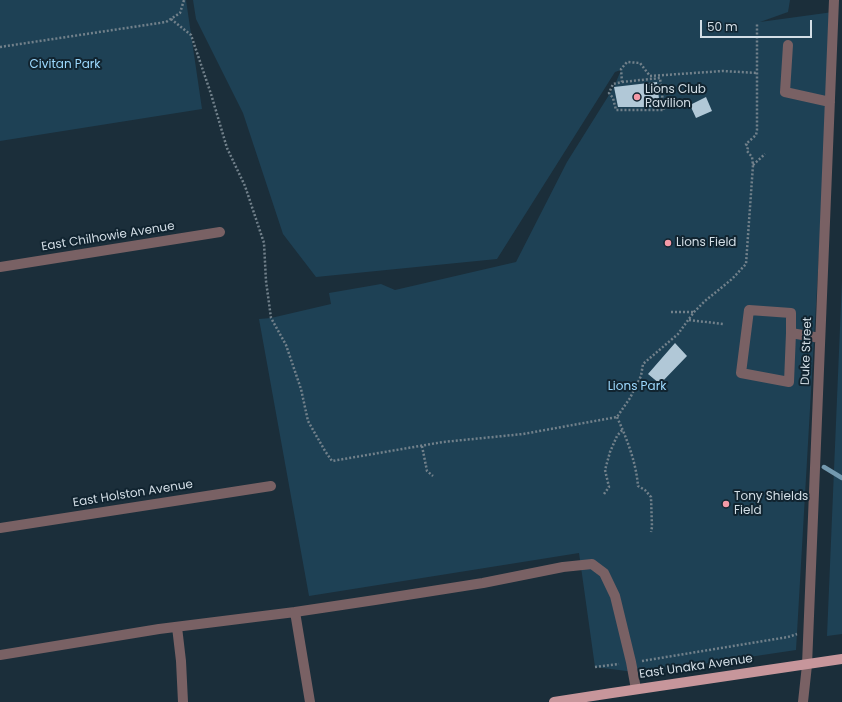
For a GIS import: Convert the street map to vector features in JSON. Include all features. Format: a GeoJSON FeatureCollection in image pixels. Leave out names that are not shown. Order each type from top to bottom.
{"type":"FeatureCollection","features":[{"type":"Feature","properties":{"kind":"main road","name":"East Unaka Avenue"},"geometry":{"type":"LineString","coordinates":[[554,702],[842,660]]}},
{"type":"Feature","properties":{"kind":"street","name":"Duke Street"},"geometry":{"type":"LineString","coordinates":[[803,702],[807,665],[834,0]]}},
{"type":"Feature","properties":{"kind":"street"},"geometry":{"type":"LineString","coordinates":[[788,45],[785,92],[830,102]]}},
{"type":"Feature","properties":{"kind":"street","name":"East Chilhowie Avenue"},"geometry":{"type":"LineString","coordinates":[[0,267],[220,232]]}},
{"type":"Feature","properties":{"kind":"street"},"geometry":{"type":"LineString","coordinates":[[749,310],[791,313],[790,333],[789,382],[741,373],[749,310]]}},
{"type":"Feature","properties":{"kind":"street"},"geometry":{"type":"LineString","coordinates":[[790,333],[820,338]]}},
{"type":"Feature","properties":{"kind":"street","name":"East Holston Avenue"},"geometry":{"type":"LineString","coordinates":[[0,528],[271,486]]}},
{"type":"Feature","properties":{"kind":"street"},"geometry":{"type":"LineString","coordinates":[[0,654],[177,627],[375,600],[483,583],[563,567],[592,564],[604,573],[615,596],[636,689]]}},
{"type":"Feature","properties":{"kind":"street"},"geometry":{"type":"LineString","coordinates":[[294,612],[310,702]]}},
{"type":"Feature","properties":{"kind":"street"},"geometry":{"type":"LineString","coordinates":[[177,627],[181,661],[182,702]]}},
{"type":"Feature","properties":{"kind":"path"},"geometry":{"type":"LineString","coordinates":[[0,46],[166,22],[180,13],[184,0]]}},
{"type":"Feature","properties":{"kind":"path"},"geometry":{"type":"LineString","coordinates":[[171,19],[191,36],[211,94],[227,148],[245,186],[264,243],[266,281],[271,318],[286,345],[301,388],[308,421],[332,461],[443,442],[523,434],[617,418],[630,398],[641,376],[643,364],[678,334],[694,312],[732,279],[746,264],[753,165],[752,157],[747,151],[748,147],[746,144],[756,134],[757,23]]}},
{"type":"Feature","properties":{"kind":"path"},"geometry":{"type":"LineString","coordinates":[[622,82],[621,69],[627,62],[640,63],[650,76],[723,71],[757,73]]}},
{"type":"Feature","properties":{"kind":"path"},"geometry":{"type":"LineString","coordinates":[[660,78],[664,110],[616,110],[613,98],[609,93],[613,84],[622,82],[660,78]]}},
{"type":"Feature","properties":{"kind":"path"},"geometry":{"type":"LineString","coordinates":[[753,165],[765,154]]}},
{"type":"Feature","properties":{"kind":"path"},"geometry":{"type":"LineString","coordinates":[[671,312],[694,312]]}},
{"type":"Feature","properties":{"kind":"path"},"geometry":{"type":"LineString","coordinates":[[689,319],[723,324]]}},
{"type":"Feature","properties":{"kind":"path"},"geometry":{"type":"LineString","coordinates":[[617,418],[623,429],[637,471],[638,486],[646,490],[651,497],[651,532]]}},
{"type":"Feature","properties":{"kind":"path"},"geometry":{"type":"LineString","coordinates":[[604,494],[609,486],[605,470],[610,452],[617,436],[623,429]]}},
{"type":"Feature","properties":{"kind":"path"},"geometry":{"type":"LineString","coordinates":[[422,446],[427,471],[433,476]]}},
{"type":"Feature","properties":{"kind":"path"},"geometry":{"type":"LineString","coordinates":[[595,667],[788,637],[797,633]]}},
{"type":"Feature","properties":{"kind":"green space","name":"Civitan Park"},"geometry":{"type":"Polygon","coordinates":[[[0,0],[186,0],[202,109],[0,141],[0,0]]]}},
{"type":"Feature","properties":{"kind":"green space","name":"Lions Park"},"geometry":{"type":"Polygon","coordinates":[[[193,0],[790,0],[788,12],[760,22],[833,12],[796,650],[642,673],[595,667],[579,553],[309,596],[259,319],[271,318],[331,304],[329,293],[381,284],[395,290],[516,262],[567,162],[614,87],[621,70],[615,72],[497,259],[316,277],[283,234],[243,113],[196,19],[193,0]]]}},
{"type":"Feature","properties":{"kind":"green space"},"geometry":{"type":"Polygon","coordinates":[[[842,280],[842,634],[827,636],[842,280]]]}},
{"type":"Feature","properties":{"kind":"building","name":"Lions Club Pavilion"},"geometry":{"type":"Polygon","coordinates":[[[657,82],[660,107],[618,107],[614,87],[657,82]]]}},
{"type":"Feature","properties":{"kind":"building"},"geometry":{"type":"Polygon","coordinates":[[[706,97],[712,111],[696,118],[690,105],[706,97]]]}},
{"type":"Feature","properties":{"kind":"building"},"geometry":{"type":"Polygon","coordinates":[[[675,343],[687,356],[660,384],[648,374],[675,343]]]}},
{"type":"Feature","properties":{"kind":"waterway"},"geometry":{"type":"LineString","coordinates":[[824,467],[842,478]]}},
{"type":"Feature","properties":{"kind":"place","name":"Lions Club Pavilion"},"geometry":{"type":"Point","coordinates":[637,97]}},
{"type":"Feature","properties":{"kind":"place","name":"Lions Field"},"geometry":{"type":"Point","coordinates":[668,243]}},
{"type":"Feature","properties":{"kind":"place","name":"Tony Shields Field"},"geometry":{"type":"Point","coordinates":[726,504]}}]}
